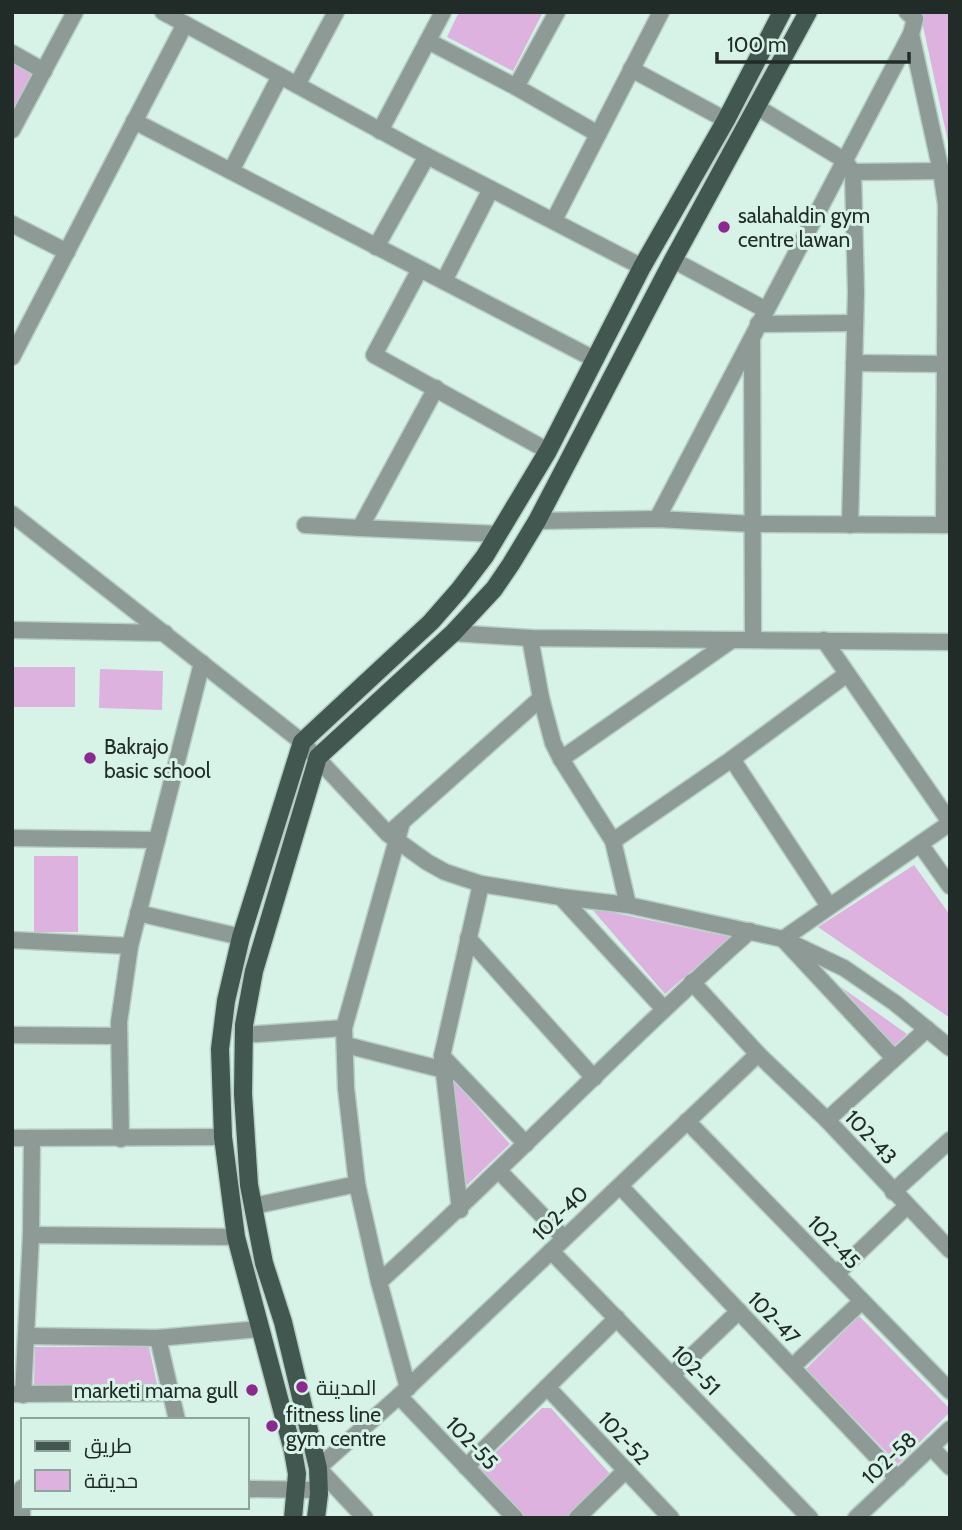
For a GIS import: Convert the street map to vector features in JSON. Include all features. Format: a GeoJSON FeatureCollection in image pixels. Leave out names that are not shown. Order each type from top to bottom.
{"type":"FeatureCollection","features":[{"type":"Feature","properties":{"kind":"main road"},"geometry":{"type":"LineString","coordinates":[[293,1518],[296,1490],[293,1451],[236,1237],[223,1137],[221,1032],[241,937],[302,742],[440,613],[472,574],[533,479],[642,267],[726,120],[782,12]]}},
{"type":"Feature","properties":{"kind":"main road"},"geometry":{"type":"LineString","coordinates":[[316,1518],[318,1468],[283,1322],[264,1263],[244,1143],[243,1035],[257,958],[318,757],[453,633],[494,589],[537,522],[673,260],[808,12]]}},
{"type":"Feature","properties":{"kind":"main road"},"geometry":{"type":"LineString","coordinates":[[550,447],[572,452]]}},
{"type":"Feature","properties":{"kind":"main road"},"geometry":{"type":"LineString","coordinates":[[533,479],[547,483],[553,491]]}},
{"type":"Feature","properties":{"kind":"street"},"geometry":{"type":"LineString","coordinates":[[12,130],[75,12]]}},
{"type":"Feature","properties":{"kind":"street"},"geometry":{"type":"LineString","coordinates":[[163,12],[380,131],[642,267]]}},
{"type":"Feature","properties":{"kind":"street"},"geometry":{"type":"LineString","coordinates":[[297,85],[336,12]]}},
{"type":"Feature","properties":{"kind":"street"},"geometry":{"type":"LineString","coordinates":[[380,131],[443,12]]}},
{"type":"Feature","properties":{"kind":"street"},"geometry":{"type":"LineString","coordinates":[[516,87],[557,12]]}},
{"type":"Feature","properties":{"kind":"street"},"geometry":{"type":"LineString","coordinates":[[554,220],[661,12]]}},
{"type":"Feature","properties":{"kind":"street"},"geometry":{"type":"LineString","coordinates":[[657,519],[759,324],[849,166],[911,34],[915,19],[907,12]]}},
{"type":"Feature","properties":{"kind":"street"},"geometry":{"type":"LineString","coordinates":[[15,346],[185,24]]}},
{"type":"Feature","properties":{"kind":"street"},"geometry":{"type":"LineString","coordinates":[[537,522],[657,519],[753,524],[947,525],[945,364],[948,216],[942,171],[911,34]]}},
{"type":"Feature","properties":{"kind":"street"},"geometry":{"type":"LineString","coordinates":[[428,41],[598,134]]}},
{"type":"Feature","properties":{"kind":"street"},"geometry":{"type":"LineString","coordinates":[[12,53],[44,71]]}},
{"type":"Feature","properties":{"kind":"street"},"geometry":{"type":"LineString","coordinates":[[631,69],[726,120]]}},
{"type":"Feature","properties":{"kind":"street"},"geometry":{"type":"LineString","coordinates":[[231,172],[280,76]]}},
{"type":"Feature","properties":{"kind":"street"},"geometry":{"type":"LineString","coordinates":[[757,107],[849,166],[942,171]]}},
{"type":"Feature","properties":{"kind":"street"},"geometry":{"type":"LineString","coordinates":[[134,121],[594,359]]}},
{"type":"Feature","properties":{"kind":"street"},"geometry":{"type":"LineString","coordinates":[[376,247],[427,156]]}},
{"type":"Feature","properties":{"kind":"street"},"geometry":{"type":"LineString","coordinates":[[849,166],[855,323],[850,525]]}},
{"type":"Feature","properties":{"kind":"street"},"geometry":{"type":"LineString","coordinates":[[444,281],[491,189]]}},
{"type":"Feature","properties":{"kind":"street"},"geometry":{"type":"LineString","coordinates":[[12,223],[67,252]]}},
{"type":"Feature","properties":{"kind":"street"},"geometry":{"type":"LineString","coordinates":[[673,260],[759,324],[855,323]]}},
{"type":"Feature","properties":{"kind":"street"},"geometry":{"type":"LineString","coordinates":[[421,269],[374,355],[550,447]]}},
{"type":"Feature","properties":{"kind":"street"},"geometry":{"type":"LineString","coordinates":[[753,639],[753,524],[759,324]]}},
{"type":"Feature","properties":{"kind":"street"},"geometry":{"type":"LineString","coordinates":[[854,363],[945,364]]}},
{"type":"Feature","properties":{"kind":"street"},"geometry":{"type":"LineString","coordinates":[[360,528],[436,388]]}},
{"type":"Feature","properties":{"kind":"street"},"geometry":{"type":"LineString","coordinates":[[14,517],[302,742],[392,837],[427,863],[481,884],[628,905],[783,939],[844,968],[895,1003],[950,1048]]}},
{"type":"Feature","properties":{"kind":"street"},"geometry":{"type":"LineString","coordinates":[[305,525],[498,534]]}},
{"type":"Feature","properties":{"kind":"street"},"geometry":{"type":"LineString","coordinates":[[12,631],[165,633]]}},
{"type":"Feature","properties":{"kind":"street"},"geometry":{"type":"LineString","coordinates":[[453,633],[530,638],[824,640],[948,644]]}},
{"type":"Feature","properties":{"kind":"street"},"geometry":{"type":"LineString","coordinates":[[530,638],[552,743],[613,841],[628,905]]}},
{"type":"Feature","properties":{"kind":"street"},"geometry":{"type":"LineString","coordinates":[[561,760],[732,639]]}},
{"type":"Feature","properties":{"kind":"street"},"geometry":{"type":"LineString","coordinates":[[783,939],[950,823],[824,640]]}},
{"type":"Feature","properties":{"kind":"street"},"geometry":{"type":"LineString","coordinates":[[121,1139],[119,1036],[130,946],[202,663]]}},
{"type":"Feature","properties":{"kind":"street"},"geometry":{"type":"LineString","coordinates":[[613,841],[732,759],[847,674]]}},
{"type":"Feature","properties":{"kind":"street"},"geometry":{"type":"LineString","coordinates":[[403,1392],[357,1184],[346,1088],[344,1028],[392,837],[402,822],[541,698]]}},
{"type":"Feature","properties":{"kind":"street"},"geometry":{"type":"LineString","coordinates":[[732,759],[830,905]]}},
{"type":"Feature","properties":{"kind":"street"},"geometry":{"type":"LineString","coordinates":[[12,838],[158,840]]}},
{"type":"Feature","properties":{"kind":"street"},"geometry":{"type":"LineString","coordinates":[[920,844],[950,886]]}},
{"type":"Feature","properties":{"kind":"street"},"geometry":{"type":"LineString","coordinates":[[460,1210],[448,1067],[468,939],[481,884]]}},
{"type":"Feature","properties":{"kind":"street"},"geometry":{"type":"LineString","coordinates":[[561,897],[664,1009]]}},
{"type":"Feature","properties":{"kind":"street"},"geometry":{"type":"LineString","coordinates":[[138,912],[241,937]]}},
{"type":"Feature","properties":{"kind":"street"},"geometry":{"type":"LineString","coordinates":[[379,1282],[460,1210],[692,982],[750,931]]}},
{"type":"Feature","properties":{"kind":"street"},"geometry":{"type":"LineString","coordinates":[[468,939],[594,1078]]}},
{"type":"Feature","properties":{"kind":"street"},"geometry":{"type":"LineString","coordinates":[[783,939],[894,1058]]}},
{"type":"Feature","properties":{"kind":"street"},"geometry":{"type":"LineString","coordinates":[[12,940],[130,946]]}},
{"type":"Feature","properties":{"kind":"street"},"geometry":{"type":"LineString","coordinates":[[692,982],[758,1054]]}},
{"type":"Feature","properties":{"kind":"street"},"geometry":{"type":"LineString","coordinates":[[243,1035],[344,1028]]}},
{"type":"Feature","properties":{"kind":"street"},"geometry":{"type":"LineString","coordinates":[[827,1120],[927,1029]]}},
{"type":"Feature","properties":{"kind":"street"},"geometry":{"type":"LineString","coordinates":[[12,1035],[119,1036]]}},
{"type":"Feature","properties":{"kind":"street"},"geometry":{"type":"LineString","coordinates":[[346,1045],[448,1067],[526,1144]]}},
{"type":"Feature","properties":{"kind":"street","name":"102-43"},"geometry":{"type":"LineString","coordinates":[[758,1054],[827,1120],[950,1250]]}},
{"type":"Feature","properties":{"kind":"street","name":"102-40"},"geometry":{"type":"LineString","coordinates":[[318,1468],[403,1392],[758,1054]]}},
{"type":"Feature","properties":{"kind":"street","name":"102-45"},"geometry":{"type":"LineString","coordinates":[[687,1121],[950,1391]]}},
{"type":"Feature","properties":{"kind":"street"},"geometry":{"type":"LineString","coordinates":[[12,1138],[223,1137]]}},
{"type":"Feature","properties":{"kind":"street"},"geometry":{"type":"LineString","coordinates":[[32,1138],[32,1235],[27,1336],[18,1395],[172,1393]]}},
{"type":"Feature","properties":{"kind":"street"},"geometry":{"type":"LineString","coordinates":[[893,1192],[950,1140]]}},
{"type":"Feature","properties":{"kind":"street"},"geometry":{"type":"LineString","coordinates":[[499,1171],[564,1238]]}},
{"type":"Feature","properties":{"kind":"street"},"geometry":{"type":"LineString","coordinates":[[254,1206],[357,1184]]}},
{"type":"Feature","properties":{"kind":"street","name":"102-47"},"geometry":{"type":"LineString","coordinates":[[620,1186],[898,1479]]}},
{"type":"Feature","properties":{"kind":"street"},"geometry":{"type":"LineString","coordinates":[[836,1274],[907,1206]]}},
{"type":"Feature","properties":{"kind":"street"},"geometry":{"type":"LineString","coordinates":[[32,1235],[236,1237]]}},
{"type":"Feature","properties":{"kind":"street","name":"102-51"},"geometry":{"type":"LineString","coordinates":[[551,1251],[810,1518]]}},
{"type":"Feature","properties":{"kind":"street"},"geometry":{"type":"LineString","coordinates":[[792,1367],[862,1301]]}},
{"type":"Feature","properties":{"kind":"street"},"geometry":{"type":"LineString","coordinates":[[672,1375],[739,1311]]}},
{"type":"Feature","properties":{"kind":"street"},"geometry":{"type":"LineString","coordinates":[[466,1467],[617,1318]]}},
{"type":"Feature","properties":{"kind":"street"},"geometry":{"type":"LineString","coordinates":[[27,1336],[158,1338],[259,1329]]}},
{"type":"Feature","properties":{"kind":"street"},"geometry":{"type":"LineString","coordinates":[[158,1338],[177,1418]]}},
{"type":"Feature","properties":{"kind":"street","name":"102-52"},"geometry":{"type":"LineString","coordinates":[[547,1387],[671,1518]]}},
{"type":"Feature","properties":{"kind":"street","name":"102-55"},"geometry":{"type":"LineString","coordinates":[[403,1392],[466,1467],[514,1518]]}},
{"type":"Feature","properties":{"kind":"street","name":"102-58"},"geometry":{"type":"LineString","coordinates":[[861,1516],[950,1429]]}},
{"type":"Feature","properties":{"kind":"street"},"geometry":{"type":"LineString","coordinates":[[931,1447],[950,1467]]}},
{"type":"Feature","properties":{"kind":"street"},"geometry":{"type":"LineString","coordinates":[[318,1468],[365,1518]]}},
{"type":"Feature","properties":{"kind":"street"},"geometry":{"type":"LineString","coordinates":[[577,1518],[626,1471]]}},
{"type":"Feature","properties":{"kind":"street"},"geometry":{"type":"LineString","coordinates":[[248,1489],[319,1490]]}},
{"type":"Feature","properties":{"kind":"green space"},"geometry":{"type":"Polygon","coordinates":[[[459,12],[543,12],[513,71],[447,37],[459,12]]]}},
{"type":"Feature","properties":{"kind":"green space"},"geometry":{"type":"Polygon","coordinates":[[[920,12],[950,12],[950,151],[920,12]]]}},
{"type":"Feature","properties":{"kind":"green space"},"geometry":{"type":"Polygon","coordinates":[[[12,62],[34,74],[12,115],[12,62]]]}},
{"type":"Feature","properties":{"kind":"green space"},"geometry":{"type":"Polygon","coordinates":[[[12,667],[75,667],[75,707],[12,707],[12,667]]]}},
{"type":"Feature","properties":{"kind":"green space"},"geometry":{"type":"Polygon","coordinates":[[[100,669],[163,671],[162,710],[99,708],[100,669]]]}},
{"type":"Feature","properties":{"kind":"green space"},"geometry":{"type":"Polygon","coordinates":[[[34,856],[78,856],[78,932],[34,932],[34,856]]]}},
{"type":"Feature","properties":{"kind":"green space"},"geometry":{"type":"Polygon","coordinates":[[[914,865],[950,915],[950,1018],[818,927],[914,865]]]}},
{"type":"Feature","properties":{"kind":"green space"},"geometry":{"type":"Polygon","coordinates":[[[591,908],[731,937],[665,994],[591,908]]]}},
{"type":"Feature","properties":{"kind":"green space"},"geometry":{"type":"Polygon","coordinates":[[[841,987],[907,1034],[894,1046],[841,987]]]}},
{"type":"Feature","properties":{"kind":"green space"},"geometry":{"type":"Polygon","coordinates":[[[454,1081],[510,1144],[464,1188],[454,1081]]]}},
{"type":"Feature","properties":{"kind":"green space"},"geometry":{"type":"Polygon","coordinates":[[[859,1316],[950,1409],[898,1464],[806,1369],[859,1316]]]}},
{"type":"Feature","properties":{"kind":"green space"},"geometry":{"type":"Polygon","coordinates":[[[35,1347],[149,1347],[157,1384],[34,1387],[35,1347]]]}},
{"type":"Feature","properties":{"kind":"green space"},"geometry":{"type":"Polygon","coordinates":[[[542,1408],[551,1408],[610,1474],[566,1518],[525,1518],[478,1469],[542,1408]]]}},
{"type":"Feature","properties":{"kind":"place","name":"salahaldin gym centre lawan"},"geometry":{"type":"Point","coordinates":[724,227]}},
{"type":"Feature","properties":{"kind":"place","name":"Bakrajo basic school"},"geometry":{"type":"Point","coordinates":[90,758]}},
{"type":"Feature","properties":{"kind":"place","name":"المدينة"},"geometry":{"type":"Point","coordinates":[302,1387]}},
{"type":"Feature","properties":{"kind":"place","name":"marketi mama gull"},"geometry":{"type":"Point","coordinates":[252,1390]}},
{"type":"Feature","properties":{"kind":"place","name":"fitness line gym centre"},"geometry":{"type":"Point","coordinates":[272,1426]}}]}
